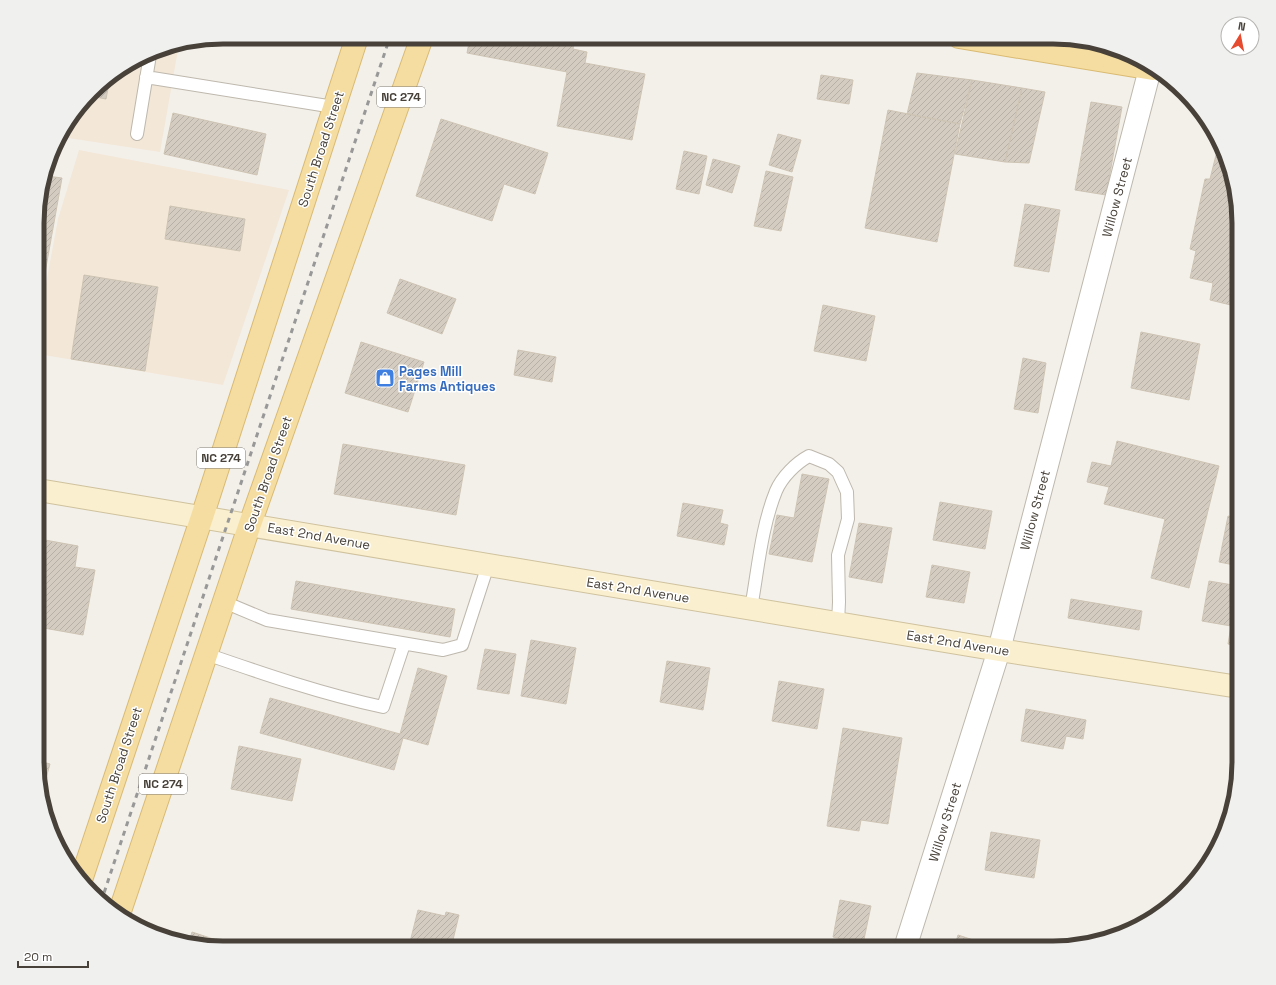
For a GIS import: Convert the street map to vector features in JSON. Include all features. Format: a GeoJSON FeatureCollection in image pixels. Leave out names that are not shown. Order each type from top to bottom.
{"type":"FeatureCollection","features":[{"type":"Feature","properties":{"kind":"main road","name":"South Broad Street"},"geometry":{"type":"LineString","coordinates":[[83,873],[202,517],[355,44]]}},
{"type":"Feature","properties":{"kind":"main road","name":"South Broad Street"},"geometry":{"type":"LineString","coordinates":[[122,909],[250,524],[420,44]]}},
{"type":"Feature","properties":{"kind":"main road"},"geometry":{"type":"LineString","coordinates":[[1001,44],[1140,67]]}},
{"type":"Feature","properties":{"kind":"street","name":"Willow Street"},"geometry":{"type":"LineString","coordinates":[[907,941],[999,650],[1151,73]]}},
{"type":"Feature","properties":{"kind":"street","name":"East 2nd Avenue"},"geometry":{"type":"LineString","coordinates":[[44,491],[250,524],[999,650],[1232,687]]}},
{"type":"Feature","properties":{"kind":"lane"},"geometry":{"type":"LineString","coordinates":[[137,134],[149,61]]}},
{"type":"Feature","properties":{"kind":"lane"},"geometry":{"type":"LineString","coordinates":[[146,77],[334,107]]}},
{"type":"Feature","properties":{"kind":"lane"},"geometry":{"type":"LineString","coordinates":[[751,608],[766,528],[777,490],[798,462],[809,456],[829,464],[838,472],[847,492],[848,519],[838,555],[838,623]]}},
{"type":"Feature","properties":{"kind":"lane"},"geometry":{"type":"LineString","coordinates":[[224,602],[267,620],[443,650],[462,645],[488,564]]}},
{"type":"Feature","properties":{"kind":"lane"},"geometry":{"type":"LineString","coordinates":[[206,654],[280,680],[343,699],[383,708],[404,644]]}},
{"type":"Feature","properties":{"kind":"shaded area"},"geometry":{"type":"Polygon","coordinates":[[[178,50],[160,152],[66,137],[68,134],[81,114],[114,81],[144,63],[178,50]]]}},
{"type":"Feature","properties":{"kind":"shaded area"},"geometry":{"type":"Polygon","coordinates":[[[79,150],[289,190],[223,385],[44,355],[44,295],[58,219],[79,150]]]}},
{"type":"Feature","properties":{"kind":"building"},"geometry":{"type":"Polygon","coordinates":[[[469,44],[574,44],[573,49],[587,52],[585,63],[645,74],[632,140],[557,126],[567,72],[467,53],[469,44]]]}},
{"type":"Feature","properties":{"kind":"building"},"geometry":{"type":"Polygon","coordinates":[[[917,73],[972,80],[960,124],[907,114],[917,73]]]}},
{"type":"Feature","properties":{"kind":"building"},"geometry":{"type":"Polygon","coordinates":[[[821,75],[853,80],[849,104],[817,99],[821,75]]]}},
{"type":"Feature","properties":{"kind":"building"},"geometry":{"type":"Polygon","coordinates":[[[972,80],[1022,88],[1005,162],[955,154],[972,80]]]}},
{"type":"Feature","properties":{"kind":"building"},"geometry":{"type":"Polygon","coordinates":[[[108,86],[106,99],[97,97],[108,86]]]}},
{"type":"Feature","properties":{"kind":"building"},"geometry":{"type":"Polygon","coordinates":[[[1022,88],[1045,92],[1029,163],[1005,162],[1022,88]]]}},
{"type":"Feature","properties":{"kind":"building"},"geometry":{"type":"Polygon","coordinates":[[[1091,102],[1122,107],[1106,195],[1075,190],[1091,102]]]}},
{"type":"Feature","properties":{"kind":"building"},"geometry":{"type":"Polygon","coordinates":[[[888,110],[960,124],[937,242],[865,228],[888,110]]]}},
{"type":"Feature","properties":{"kind":"building"},"geometry":{"type":"Polygon","coordinates":[[[173,113],[266,134],[257,175],[164,154],[173,113]]]}},
{"type":"Feature","properties":{"kind":"building"},"geometry":{"type":"Polygon","coordinates":[[[441,119],[548,153],[535,194],[504,184],[492,221],[416,196],[441,119]]]}},
{"type":"Feature","properties":{"kind":"building"},"geometry":{"type":"Polygon","coordinates":[[[778,134],[801,140],[792,172],[769,165],[778,134]]]}},
{"type":"Feature","properties":{"kind":"building"},"geometry":{"type":"Polygon","coordinates":[[[684,151],[707,156],[699,194],[676,189],[684,151]]]}},
{"type":"Feature","properties":{"kind":"building"},"geometry":{"type":"Polygon","coordinates":[[[1216,155],[1218,155],[1229,188],[1232,212],[1232,305],[1210,300],[1213,283],[1190,278],[1196,251],[1190,249],[1205,179],[1210,179],[1216,155]]]}},
{"type":"Feature","properties":{"kind":"building"},"geometry":{"type":"Polygon","coordinates":[[[713,159],[740,166],[732,193],[706,185],[713,159]]]}},
{"type":"Feature","properties":{"kind":"building"},"geometry":{"type":"Polygon","coordinates":[[[766,171],[793,177],[781,231],[754,226],[766,171]]]}},
{"type":"Feature","properties":{"kind":"building"},"geometry":{"type":"Polygon","coordinates":[[[50,176],[62,178],[44,278],[44,212],[47,188],[50,176]]]}},
{"type":"Feature","properties":{"kind":"building"},"geometry":{"type":"Polygon","coordinates":[[[1025,204],[1060,210],[1049,272],[1014,266],[1025,204]]]}},
{"type":"Feature","properties":{"kind":"building"},"geometry":{"type":"Polygon","coordinates":[[[170,206],[245,219],[240,251],[165,239],[170,206]]]}},
{"type":"Feature","properties":{"kind":"building"},"geometry":{"type":"Polygon","coordinates":[[[84,275],[158,287],[145,371],[71,359],[84,275]]]}},
{"type":"Feature","properties":{"kind":"building"},"geometry":{"type":"Polygon","coordinates":[[[400,279],[456,299],[442,334],[387,313],[400,279]]]}},
{"type":"Feature","properties":{"kind":"building"},"geometry":{"type":"Polygon","coordinates":[[[823,305],[875,316],[866,361],[814,351],[823,305]]]}},
{"type":"Feature","properties":{"kind":"building"},"geometry":{"type":"Polygon","coordinates":[[[1141,332],[1200,344],[1189,400],[1131,388],[1141,332]]]}},
{"type":"Feature","properties":{"kind":"building","name":"Pages Mill Farms Antiques"},"geometry":{"type":"Polygon","coordinates":[[[361,342],[424,362],[408,412],[345,393],[361,342]]]}},
{"type":"Feature","properties":{"kind":"building"},"geometry":{"type":"Polygon","coordinates":[[[518,350],[556,357],[552,382],[514,375],[518,350]]]}},
{"type":"Feature","properties":{"kind":"building"},"geometry":{"type":"Polygon","coordinates":[[[1023,358],[1046,363],[1038,413],[1014,409],[1023,358]]]}},
{"type":"Feature","properties":{"kind":"building"},"geometry":{"type":"Polygon","coordinates":[[[1117,441],[1219,466],[1189,588],[1151,578],[1165,519],[1104,504],[1109,487],[1087,482],[1092,462],[1111,466],[1117,441]]]}},
{"type":"Feature","properties":{"kind":"building"},"geometry":{"type":"Polygon","coordinates":[[[343,444],[465,465],[456,515],[334,494],[343,444]]]}},
{"type":"Feature","properties":{"kind":"building"},"geometry":{"type":"Polygon","coordinates":[[[802,474],[829,479],[812,562],[769,554],[777,515],[794,518],[802,474]]]}},
{"type":"Feature","properties":{"kind":"building"},"geometry":{"type":"Polygon","coordinates":[[[940,502],[992,511],[985,549],[933,540],[940,502]]]}},
{"type":"Feature","properties":{"kind":"building"},"geometry":{"type":"Polygon","coordinates":[[[683,503],[723,510],[720,523],[728,525],[724,545],[677,536],[683,503]]]}},
{"type":"Feature","properties":{"kind":"building"},"geometry":{"type":"Polygon","coordinates":[[[1228,516],[1232,517],[1232,565],[1219,562],[1228,516]]]}},
{"type":"Feature","properties":{"kind":"building"},"geometry":{"type":"Polygon","coordinates":[[[859,523],[892,528],[882,583],[849,577],[859,523]]]}},
{"type":"Feature","properties":{"kind":"building"},"geometry":{"type":"Polygon","coordinates":[[[45,540],[78,546],[75,567],[95,570],[83,635],[44,628],[45,540]]]}},
{"type":"Feature","properties":{"kind":"building"},"geometry":{"type":"Polygon","coordinates":[[[932,565],[970,572],[964,603],[926,597],[932,565]]]}},
{"type":"Feature","properties":{"kind":"building"},"geometry":{"type":"Polygon","coordinates":[[[296,581],[455,609],[450,637],[291,609],[296,581]]]}},
{"type":"Feature","properties":{"kind":"building"},"geometry":{"type":"Polygon","coordinates":[[[1209,581],[1232,585],[1232,645],[1228,644],[1231,626],[1202,621],[1209,581]]]}},
{"type":"Feature","properties":{"kind":"building"},"geometry":{"type":"Polygon","coordinates":[[[1071,599],[1142,611],[1139,630],[1068,618],[1071,599]]]}},
{"type":"Feature","properties":{"kind":"building"},"geometry":{"type":"Polygon","coordinates":[[[531,640],[576,648],[566,704],[521,696],[531,640]]]}},
{"type":"Feature","properties":{"kind":"building"},"geometry":{"type":"Polygon","coordinates":[[[485,649],[516,654],[509,694],[477,689],[485,649]]]}},
{"type":"Feature","properties":{"kind":"building"},"geometry":{"type":"Polygon","coordinates":[[[667,661],[710,668],[703,710],[660,702],[667,661]]]}},
{"type":"Feature","properties":{"kind":"building"},"geometry":{"type":"Polygon","coordinates":[[[418,668],[447,676],[428,745],[403,738],[394,770],[260,733],[270,698],[400,734],[418,668]]]}},
{"type":"Feature","properties":{"kind":"building"},"geometry":{"type":"Polygon","coordinates":[[[779,681],[824,689],[817,729],[772,721],[779,681]]]}},
{"type":"Feature","properties":{"kind":"building"},"geometry":{"type":"Polygon","coordinates":[[[1026,709],[1086,720],[1083,739],[1066,736],[1063,749],[1021,741],[1026,709]]]}},
{"type":"Feature","properties":{"kind":"building"},"geometry":{"type":"Polygon","coordinates":[[[843,728],[902,738],[888,824],[861,820],[859,831],[827,826],[843,728]]]}},
{"type":"Feature","properties":{"kind":"building"},"geometry":{"type":"Polygon","coordinates":[[[239,746],[301,759],[292,801],[231,789],[239,746]]]}},
{"type":"Feature","properties":{"kind":"building"},"geometry":{"type":"Polygon","coordinates":[[[44,762],[50,764],[45,781],[44,762]]]}},
{"type":"Feature","properties":{"kind":"building"},"geometry":{"type":"Polygon","coordinates":[[[991,832],[1040,840],[1034,878],[985,870],[991,832]]]}},
{"type":"Feature","properties":{"kind":"building"},"geometry":{"type":"Polygon","coordinates":[[[840,900],[871,906],[864,941],[850,941],[833,937],[840,900]]]}},
{"type":"Feature","properties":{"kind":"building"},"geometry":{"type":"Polygon","coordinates":[[[418,910],[445,916],[446,912],[459,915],[453,941],[441,941],[430,938],[429,941],[410,941],[418,910]]]}},
{"type":"Feature","properties":{"kind":"building"},"geometry":{"type":"Polygon","coordinates":[[[192,932],[220,941],[212,941],[190,938],[192,932]]]}},
{"type":"Feature","properties":{"kind":"building"},"geometry":{"type":"Polygon","coordinates":[[[958,935],[977,941],[956,941],[958,935]]]}},
{"type":"Feature","properties":{"kind":"railway"},"geometry":{"type":"LineString","coordinates":[[104,895],[388,44]]}},
{"type":"Feature","properties":{"kind":"place","name":"Pages Mill Farms Antiques"},"geometry":{"type":"Point","coordinates":[385,378]}}]}
